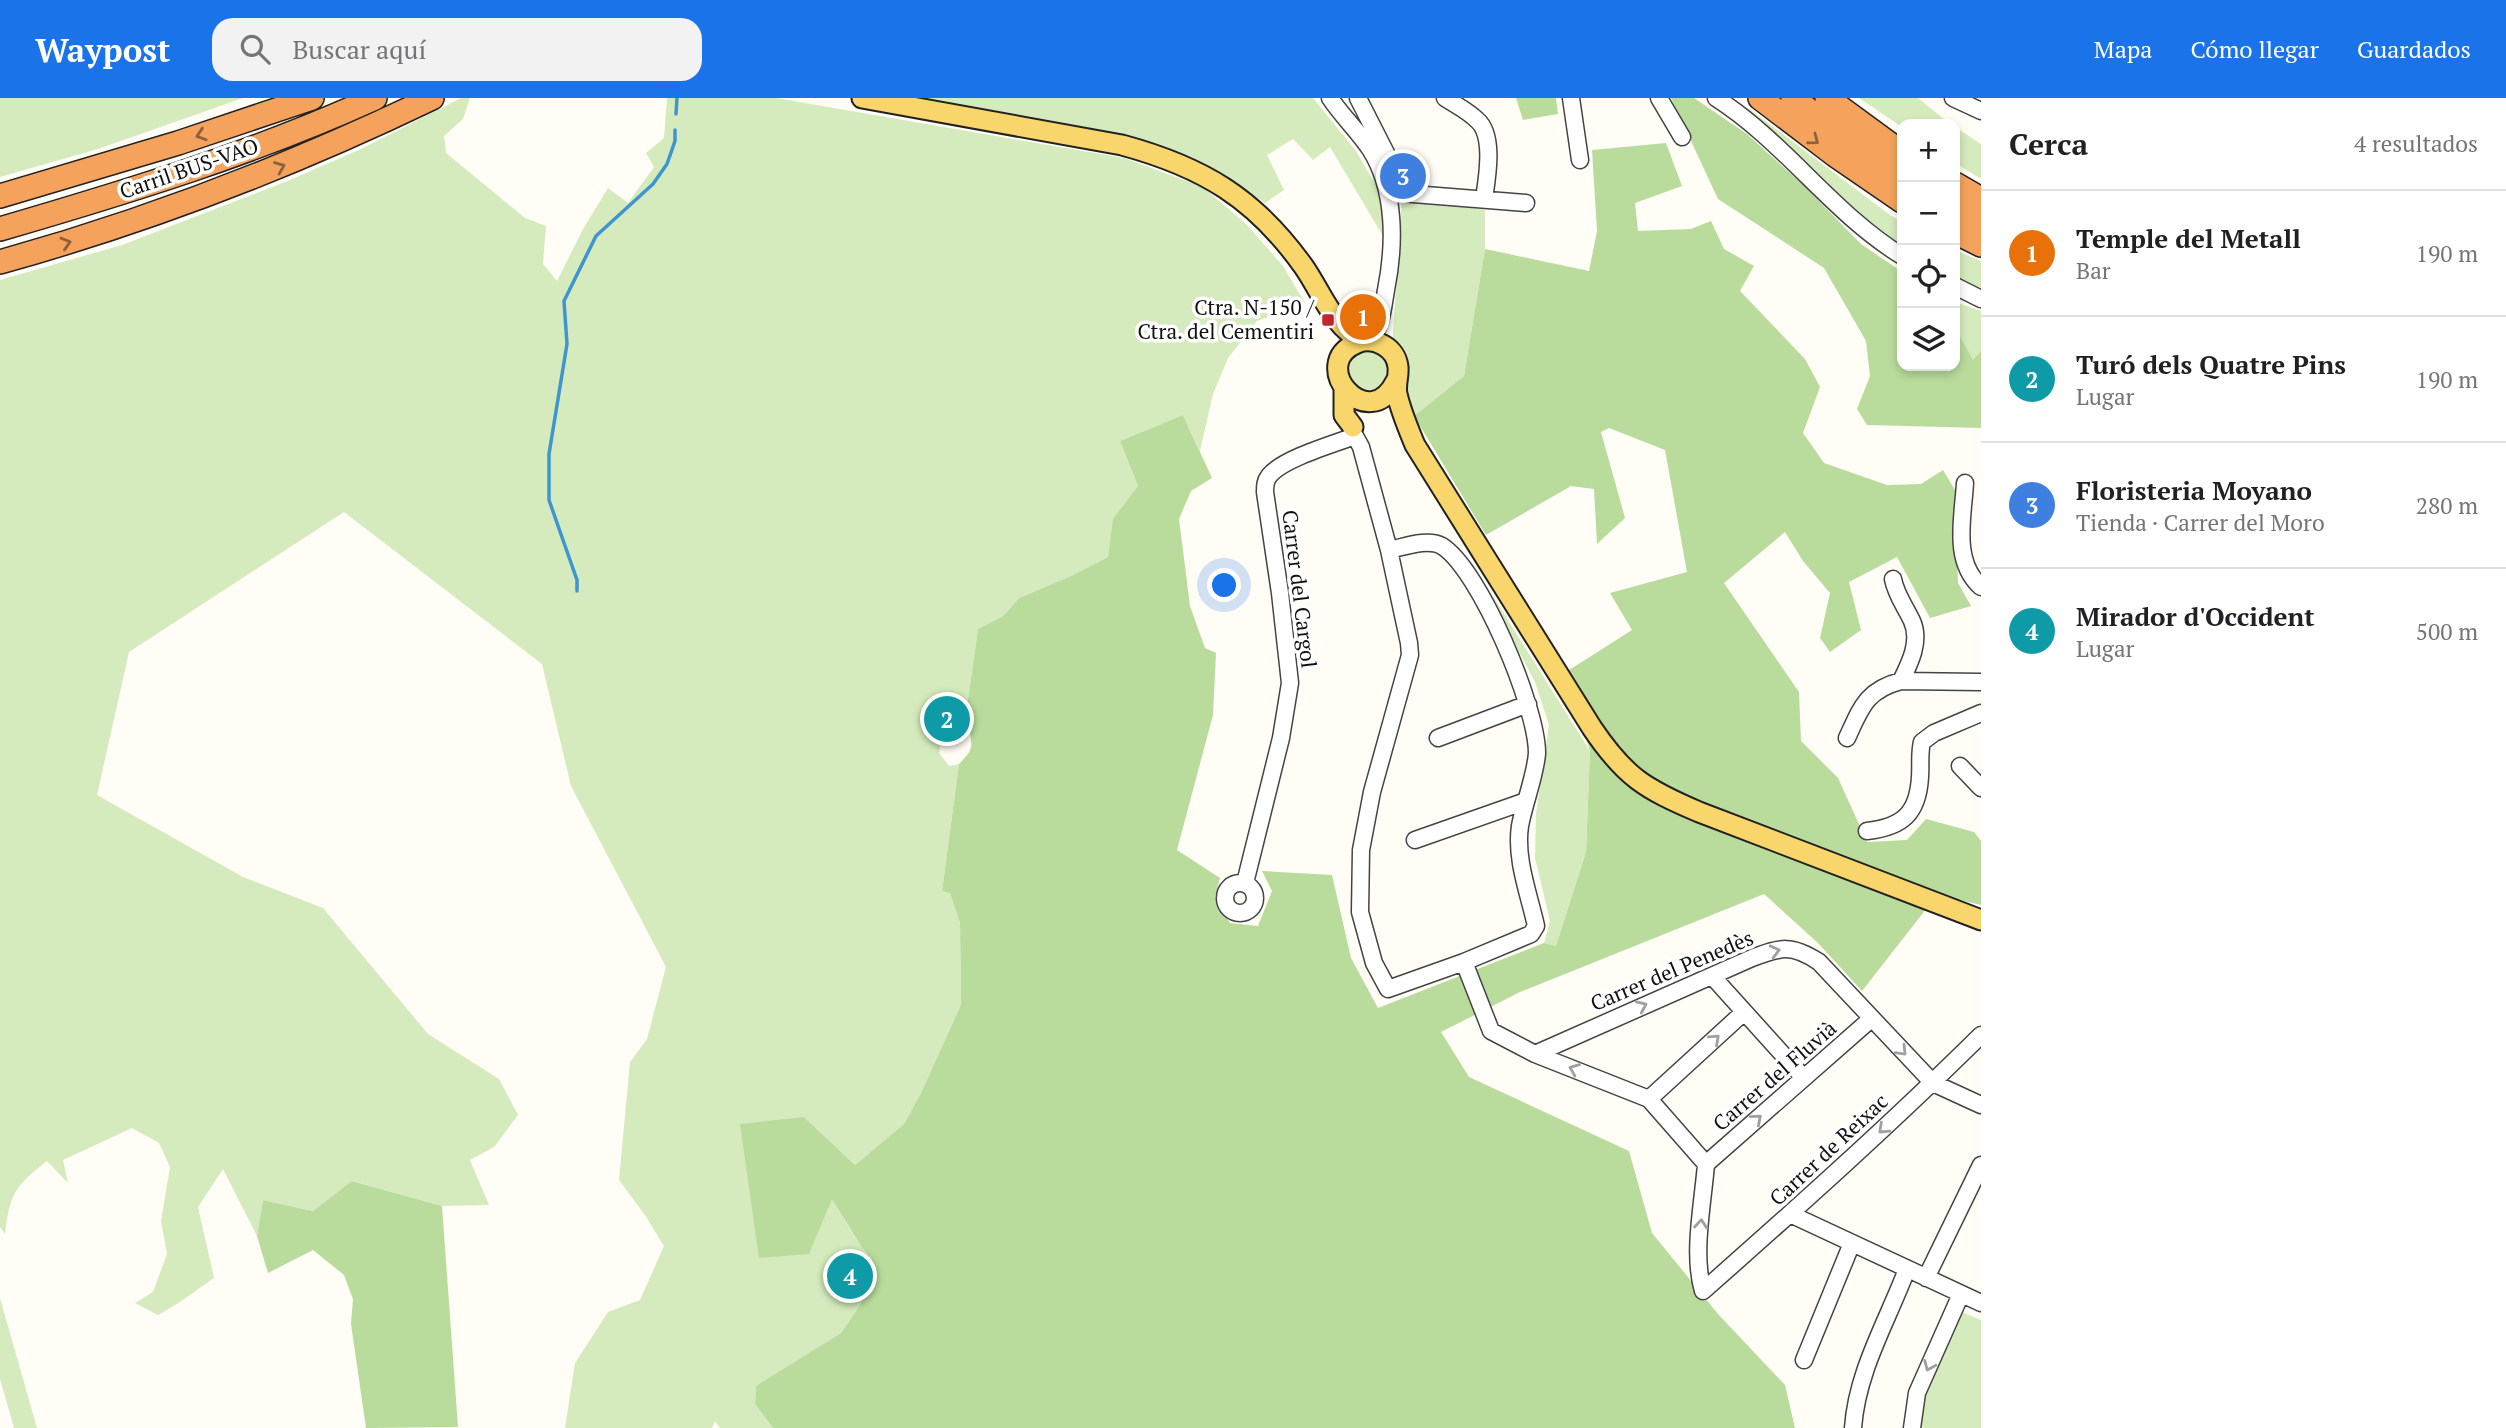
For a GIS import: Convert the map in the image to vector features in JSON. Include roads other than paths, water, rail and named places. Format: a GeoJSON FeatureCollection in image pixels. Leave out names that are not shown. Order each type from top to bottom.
{"type":"FeatureCollection","features":[{"type":"Feature","properties":{"kind":"highway"},"geometry":{"type":"LineString","coordinates":[[0,196],[177,143],[312,98]]}},
{"type":"Feature","properties":{"kind":"highway","name":"Carril BUS-VAO"},"geometry":{"type":"LineString","coordinates":[[0,229],[159,180],[303,129],[375,98]]}},
{"type":"Feature","properties":{"kind":"highway"},"geometry":{"type":"LineString","coordinates":[[0,262],[142,220],[242,183],[340,142],[432,98]]}},
{"type":"Feature","properties":{"kind":"highway"},"geometry":{"type":"LineString","coordinates":[[1760,98],[1835,156],[1897,198]]}},
{"type":"Feature","properties":{"kind":"highway"},"geometry":{"type":"LineString","coordinates":[[1793,98],[1897,174]]}},
{"type":"Feature","properties":{"kind":"highway"},"geometry":{"type":"LineString","coordinates":[[1827,98],[1897,149]]}},
{"type":"Feature","properties":{"kind":"highway"},"geometry":{"type":"LineString","coordinates":[[0,217],[170,164],[303,129]]}},
{"type":"Feature","properties":{"kind":"highway"},"geometry":{"type":"LineString","coordinates":[[0,242],[159,194],[211,173],[303,129]]}},
{"type":"Feature","properties":{"kind":"highway"},"geometry":{"type":"LineString","coordinates":[[1960,187],[1981,199]]}},
{"type":"Feature","properties":{"kind":"highway"},"geometry":{"type":"LineString","coordinates":[[1960,211],[1981,222]]}},
{"type":"Feature","properties":{"kind":"highway"},"geometry":{"type":"LineString","coordinates":[[1960,234],[1981,245]]}},
{"type":"Feature","properties":{"kind":"main road"},"geometry":{"type":"LineString","coordinates":[[862,98],[1122,145],[1160,155],[1235,193],[1274,230],[1307,272],[1346,332],[1373,343],[1396,360],[1396,392],[1402,415],[1415,445],[1592,728],[1612,756],[1634,778],[1658,795],[1699,812],[1981,920]]}},
{"type":"Feature","properties":{"kind":"main road"},"geometry":{"type":"LineString","coordinates":[[1333,315],[1341,358],[1339,377],[1344,389],[1345,415],[1354,431]]}},
{"type":"Feature","properties":{"kind":"main road"},"geometry":{"type":"LineString","coordinates":[[1341,358],[1349,347],[1373,343]]}},
{"type":"Feature","properties":{"kind":"main road"},"geometry":{"type":"LineString","coordinates":[[1354,431],[1357,414],[1372,400],[1390,392],[1396,381]]}},
{"type":"Feature","properties":{"kind":"main road"},"geometry":{"type":"LineString","coordinates":[[1344,389],[1354,398],[1372,400],[1402,415]]}},
{"type":"Feature","properties":{"kind":"street"},"geometry":{"type":"LineString","coordinates":[[1330,98],[1370,150],[1380,168],[1388,192],[1391,234],[1388,281],[1380,323],[1373,343]]}},
{"type":"Feature","properties":{"kind":"street"},"geometry":{"type":"LineString","coordinates":[[1358,98],[1386,153],[1380,168]]}},
{"type":"Feature","properties":{"kind":"street"},"geometry":{"type":"LineString","coordinates":[[1445,98],[1479,121],[1486,136],[1488,164],[1485,199]]}},
{"type":"Feature","properties":{"kind":"street"},"geometry":{"type":"LineString","coordinates":[[1571,98],[1580,159]]}},
{"type":"Feature","properties":{"kind":"street"},"geometry":{"type":"LineString","coordinates":[[1659,98],[1682,137]]}},
{"type":"Feature","properties":{"kind":"street"},"geometry":{"type":"LineString","coordinates":[[1716,98],[1759,130],[1856,223],[1897,252]]}},
{"type":"Feature","properties":{"kind":"street"},"geometry":{"type":"LineString","coordinates":[[1953,98],[1981,111]]}},
{"type":"Feature","properties":{"kind":"street"},"geometry":{"type":"LineString","coordinates":[[1388,192],[1526,204]]}},
{"type":"Feature","properties":{"kind":"street"},"geometry":{"type":"LineString","coordinates":[[1960,288],[1981,299]]}},
{"type":"Feature","properties":{"kind":"street"},"geometry":{"type":"LineString","coordinates":[[1354,431],[1390,550],[1410,655],[1372,792],[1361,850],[1360,912],[1374,963],[1388,989],[1531,934],[1536,926],[1520,860],[1520,829],[1537,753],[1528,704],[1505,640],[1452,555],[1440,545],[1415,544],[1390,550]]}},
{"type":"Feature","properties":{"kind":"street","name":"Carrer del Cargol"},"geometry":{"type":"LineString","coordinates":[[1245,883],[1281,737],[1290,682],[1265,492],[1266,479],[1276,469],[1354,431]]}},
{"type":"Feature","properties":{"kind":"street"},"geometry":{"type":"LineString","coordinates":[[1965,483],[1961,557],[1971,578],[1981,587]]}},
{"type":"Feature","properties":{"kind":"street"},"geometry":{"type":"LineString","coordinates":[[1893,579],[1895,592],[1913,622],[1915,632],[1912,657],[1901,681]]}},
{"type":"Feature","properties":{"kind":"street"},"geometry":{"type":"LineString","coordinates":[[1847,738],[1865,702],[1871,694],[1886,685],[1901,681],[1981,682]]}},
{"type":"Feature","properties":{"kind":"street"},"geometry":{"type":"LineString","coordinates":[[1438,738],[1528,704]]}},
{"type":"Feature","properties":{"kind":"street"},"geometry":{"type":"LineString","coordinates":[[1867,831],[1897,824],[1912,811],[1917,797],[1922,742],[1934,733],[1981,713]]}},
{"type":"Feature","properties":{"kind":"street"},"geometry":{"type":"LineString","coordinates":[[1960,766],[1981,788]]}},
{"type":"Feature","properties":{"kind":"street"},"geometry":{"type":"LineString","coordinates":[[1415,840],[1526,801]]}},
{"type":"Feature","properties":{"kind":"street","name":"Carrer del Penedès"},"geometry":{"type":"LineString","coordinates":[[1535,1054],[1774,950],[1789,948],[1804,951],[1819,962],[1933,1083],[1981,1105]]}},
{"type":"Feature","properties":{"kind":"street"},"geometry":{"type":"LineString","coordinates":[[1464,962],[1491,1031],[1535,1054],[1649,1099],[1706,1164]]}},
{"type":"Feature","properties":{"kind":"street"},"geometry":{"type":"LineString","coordinates":[[1712,976],[1804,1078]]}},
{"type":"Feature","properties":{"kind":"street"},"geometry":{"type":"LineString","coordinates":[[1649,1099],[1744,1012]]}},
{"type":"Feature","properties":{"kind":"street","name":"Carrer del Fluvià"},"geometry":{"type":"LineString","coordinates":[[1706,1164],[1871,1019]]}},
{"type":"Feature","properties":{"kind":"street","name":"Carrer de Reixac"},"geometry":{"type":"LineString","coordinates":[[1706,1164],[1699,1257],[1699,1278],[1703,1291],[1933,1083],[1981,1035]]}},
{"type":"Feature","properties":{"kind":"street"},"geometry":{"type":"LineString","coordinates":[[1926,1278],[1979,1175]]}},
{"type":"Feature","properties":{"kind":"street"},"geometry":{"type":"LineString","coordinates":[[1790,1214],[1981,1303]]}},
{"type":"Feature","properties":{"kind":"street"},"geometry":{"type":"LineString","coordinates":[[1804,1360],[1852,1243]]}},
{"type":"Feature","properties":{"kind":"street"},"geometry":{"type":"LineString","coordinates":[[1853,1428],[1854,1409],[1863,1372],[1907,1269]]}},
{"type":"Feature","properties":{"kind":"street"},"geometry":{"type":"LineString","coordinates":[[1912,1428],[1917,1393],[1961,1294]]}},
{"type":"Feature","properties":{"kind":"waterway"},"geometry":{"type":"LineString","coordinates":[[676,114],[677,98]]}},
{"type":"Feature","properties":{"kind":"waterway"},"geometry":{"type":"LineString","coordinates":[[577,591],[577,580],[549,500],[549,454],[567,344],[564,301],[596,236],[653,184],[667,164],[675,141],[675,130]]}},
{"type":"Feature","properties":{"kind":"place","name":"Floristeria Moyano"},"geometry":{"type":"Point","coordinates":[1403,176]}},
{"type":"Feature","properties":{"kind":"place","name":"Temple del Metall"},"geometry":{"type":"Point","coordinates":[1363,317]}},
{"type":"Feature","properties":{"kind":"place","name":"Ctra. N-150 / Ctra. del Cementiri"},"geometry":{"type":"Point","coordinates":[1328,320]}},
{"type":"Feature","properties":{"kind":"place","name":"Turó dels Quatre Pins"},"geometry":{"type":"Point","coordinates":[947,719]}},
{"type":"Feature","properties":{"kind":"place","name":"Mirador d'Occident"},"geometry":{"type":"Point","coordinates":[850,1276]}}]}
